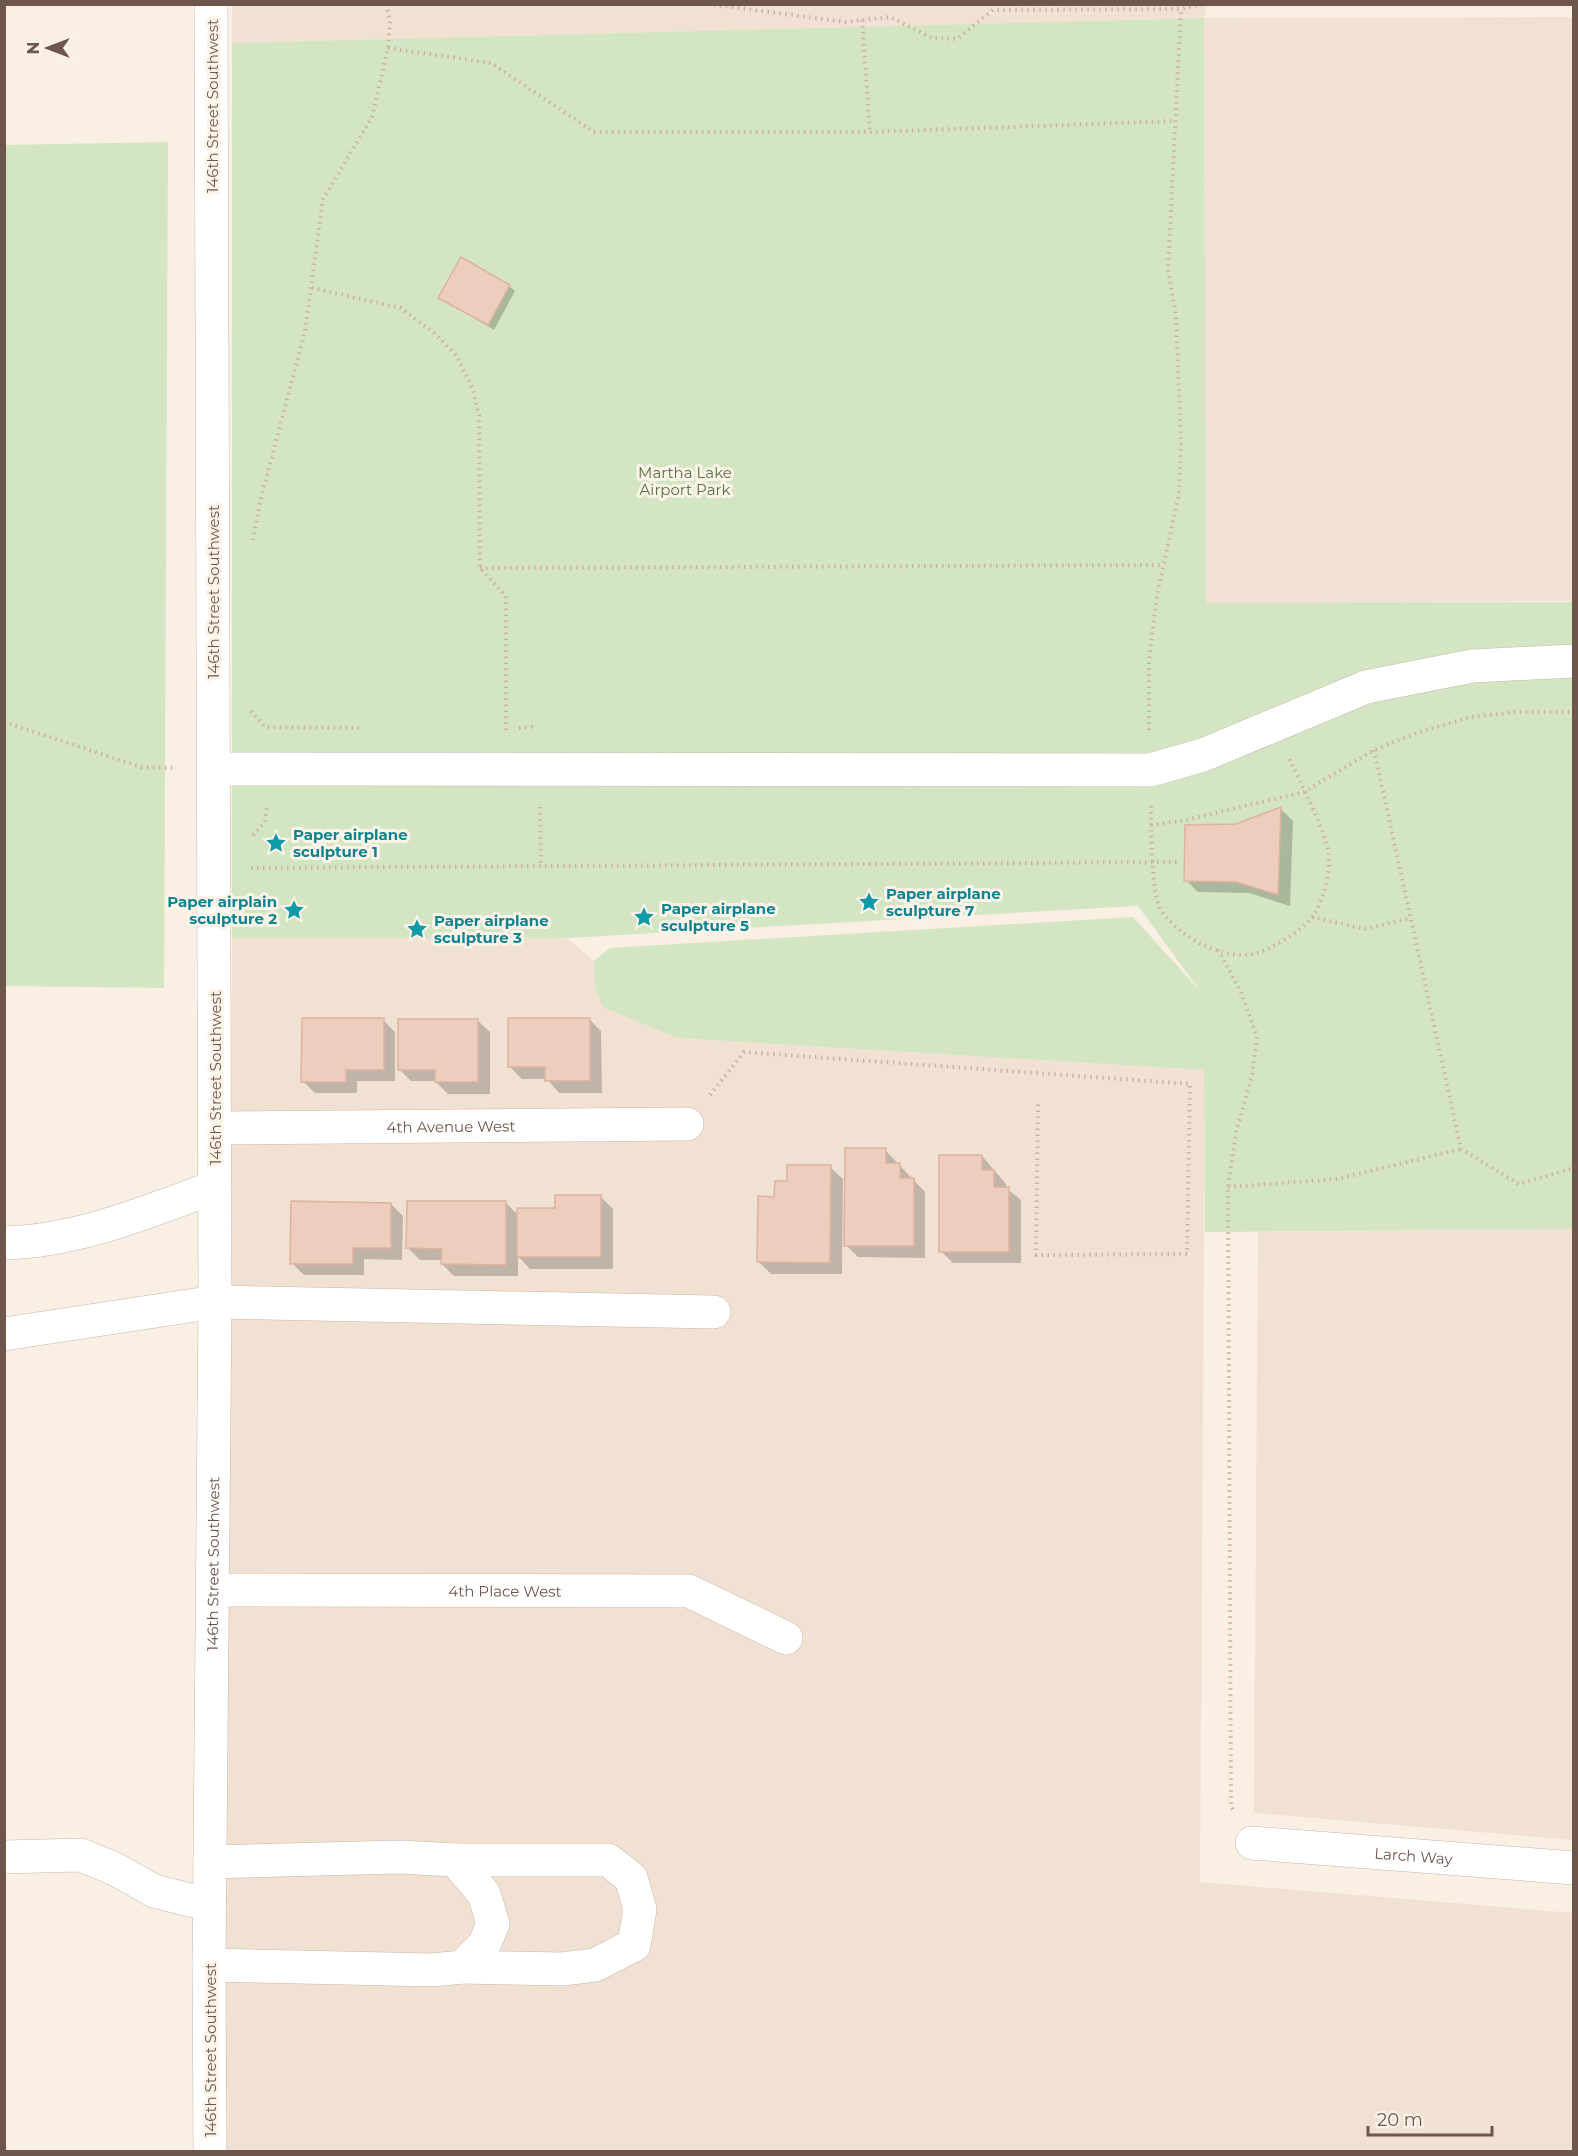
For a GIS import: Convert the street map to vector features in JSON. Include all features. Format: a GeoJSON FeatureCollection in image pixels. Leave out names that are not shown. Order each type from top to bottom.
{"type":"FeatureCollection","features":[{"type":"Feature","properties":{"kind":"street","name":"146th Street Southwest"},"geometry":{"type":"LineString","coordinates":[[210,2151],[209,1965],[215,1302],[211,4]]}},
{"type":"Feature","properties":{"kind":"street"},"geometry":{"type":"LineString","coordinates":[[214,770],[1150,770],[1203,755],[1366,687],[1472,666],[1574,661]]}},
{"type":"Feature","properties":{"kind":"street","name":"4th Avenue West"},"geometry":{"type":"LineString","coordinates":[[215,1128],[687,1124]]}},
{"type":"Feature","properties":{"kind":"street"},"geometry":{"type":"LineString","coordinates":[[4,1243],[42,1239],[120,1222],[215,1187]]}},
{"type":"Feature","properties":{"kind":"street"},"geometry":{"type":"LineString","coordinates":[[4,1334],[215,1302],[714,1312]]}},
{"type":"Feature","properties":{"kind":"street","name":"4th Place West"},"geometry":{"type":"LineString","coordinates":[[213,1590],[689,1591],[786,1638]]}},
{"type":"Feature","properties":{"kind":"street","name":"Larch Way"},"geometry":{"type":"LineString","coordinates":[[1252,1843],[1574,1868]]}},
{"type":"Feature","properties":{"kind":"street"},"geometry":{"type":"LineString","coordinates":[[4,1857],[81,1855],[115,1869],[154,1892],[210,1905]]}},
{"type":"Feature","properties":{"kind":"street"},"geometry":{"type":"LineString","coordinates":[[209,1965],[433,1970],[462,1967],[562,1969],[595,1965],[634,1945],[640,1910],[631,1878],[608,1860],[455,1860],[399,1857],[210,1862]]}},
{"type":"Feature","properties":{"kind":"street"},"geometry":{"type":"LineString","coordinates":[[455,1860],[484,1894],[493,1924],[484,1945],[462,1967]]}},
{"type":"Feature","properties":{"kind":"path"},"geometry":{"type":"LineString","coordinates":[[252,547],[260,502],[305,331],[323,199],[372,117],[388,48],[390,21],[386,4]]}},
{"type":"Feature","properties":{"kind":"path"},"geometry":{"type":"LineString","coordinates":[[708,4],[846,22],[890,17],[932,38],[957,39],[993,10],[1181,9],[1202,4]]}},
{"type":"Feature","properties":{"kind":"path"},"geometry":{"type":"LineString","coordinates":[[1181,9],[1168,270],[1176,316],[1181,442],[1179,494],[1163,565],[1149,660],[1152,861],[1160,908],[1184,935],[1218,950],[1247,955],[1269,949],[1312,917],[1326,885],[1329,854],[1305,792],[1273,725]]}},
{"type":"Feature","properties":{"kind":"path"},"geometry":{"type":"LineString","coordinates":[[862,20],[870,132]]}},
{"type":"Feature","properties":{"kind":"path"},"geometry":{"type":"LineString","coordinates":[[388,48],[491,63],[594,132],[870,132],[1174,121]]}},
{"type":"Feature","properties":{"kind":"path"},"geometry":{"type":"LineString","coordinates":[[312,288],[401,308],[434,333],[456,355],[472,387],[479,415],[480,568],[506,596],[506,730]]}},
{"type":"Feature","properties":{"kind":"path"},"geometry":{"type":"LineString","coordinates":[[480,568],[1163,565]]}},
{"type":"Feature","properties":{"kind":"path"},"geometry":{"type":"LineString","coordinates":[[249,708],[265,727],[368,728]]}},
{"type":"Feature","properties":{"kind":"path"},"geometry":{"type":"LineString","coordinates":[[1151,825],[1181,821],[1305,792],[1374,750],[1416,733],[1470,717],[1514,712],[1574,712]]}},
{"type":"Feature","properties":{"kind":"path"},"geometry":{"type":"LineString","coordinates":[[4,722],[141,767],[214,770]]}},
{"type":"Feature","properties":{"kind":"path"},"geometry":{"type":"LineString","coordinates":[[495,729],[532,727],[539,746],[541,866]]}},
{"type":"Feature","properties":{"kind":"path"},"geometry":{"type":"LineString","coordinates":[[1374,750],[1461,1149]]}},
{"type":"Feature","properties":{"kind":"path"},"geometry":{"type":"LineString","coordinates":[[214,865],[249,868],[1181,862]]}},
{"type":"Feature","properties":{"kind":"path"},"geometry":{"type":"LineString","coordinates":[[1312,917],[1366,929],[1410,918]]}},
{"type":"Feature","properties":{"kind":"path"},"geometry":{"type":"LineString","coordinates":[[1218,950],[1241,992],[1257,1037],[1251,1076],[1236,1132],[1228,1187],[1231,1806],[1252,1843]]}},
{"type":"Feature","properties":{"kind":"path"},"geometry":{"type":"LineString","coordinates":[[687,1124],[744,1052],[1190,1084],[1187,1254],[1036,1255],[1038,1104]]}},
{"type":"Feature","properties":{"kind":"path"},"geometry":{"type":"LineString","coordinates":[[1228,1187],[1337,1179],[1461,1149],[1518,1184],[1574,1168]]}},
{"type":"Feature","properties":{"kind":"shaded area"},"geometry":{"type":"Polygon","coordinates":[[[232,4],[1207,4],[1204,18],[232,43],[232,4]]]}},
{"type":"Feature","properties":{"kind":"shaded area"},"geometry":{"type":"Polygon","coordinates":[[[1573,17],[1573,601],[1206,603],[1204,18],[1573,17]]]}},
{"type":"Feature","properties":{"kind":"shaded area"},"geometry":{"type":"Polygon","coordinates":[[[232,938],[567,938],[594,961],[595,987],[677,1038],[1205,1070],[1200,1882],[1573,1913],[1573,2151],[224,2152],[232,938]]]}},
{"type":"Feature","properties":{"kind":"shaded area"},"geometry":{"type":"Polygon","coordinates":[[[1573,1229],[1573,1840],[1254,1813],[1258,1232],[1573,1229]]]}},
{"type":"Feature","properties":{"kind":"green space","name":"Martha Lake Airport Park"},"geometry":{"type":"Polygon","coordinates":[[[1204,18],[1206,603],[1573,602],[1573,1229],[1205,1232],[1204,1070],[677,1038],[603,1007],[595,987],[594,961],[610,948],[1133,917],[1200,991],[1138,906],[567,938],[232,938],[232,43],[1204,18]]]}},
{"type":"Feature","properties":{"kind":"green space"},"geometry":{"type":"Polygon","coordinates":[[[168,142],[164,988],[5,986],[5,145],[168,142]]]}},
{"type":"Feature","properties":{"kind":"building"},"geometry":{"type":"Polygon","coordinates":[[[461,257],[510,285],[488,325],[438,298],[461,257]]]}},
{"type":"Feature","properties":{"kind":"building"},"geometry":{"type":"Polygon","coordinates":[[[1281,807],[1278,895],[1236,882],[1184,881],[1185,825],[1236,824],[1281,807]]]}},
{"type":"Feature","properties":{"kind":"building"},"geometry":{"type":"Polygon","coordinates":[[[302,1018],[384,1018],[384,1070],[346,1070],[346,1082],[301,1082],[302,1018]]]}},
{"type":"Feature","properties":{"kind":"building"},"geometry":{"type":"Polygon","coordinates":[[[508,1018],[590,1018],[590,1081],[545,1081],[545,1067],[508,1067],[508,1018]]]}},
{"type":"Feature","properties":{"kind":"building"},"geometry":{"type":"Polygon","coordinates":[[[398,1019],[478,1019],[478,1082],[435,1082],[435,1070],[398,1070],[398,1019]]]}},
{"type":"Feature","properties":{"kind":"building"},"geometry":{"type":"Polygon","coordinates":[[[845,1148],[886,1148],[886,1163],[900,1163],[900,1178],[914,1178],[914,1246],[844,1246],[845,1148]]]}},
{"type":"Feature","properties":{"kind":"building"},"geometry":{"type":"Polygon","coordinates":[[[939,1155],[982,1155],[982,1170],[994,1170],[994,1187],[1009,1187],[1009,1252],[939,1252],[939,1155]]]}},
{"type":"Feature","properties":{"kind":"building"},"geometry":{"type":"Polygon","coordinates":[[[787,1165],[831,1165],[830,1263],[757,1262],[758,1196],[774,1197],[775,1181],[787,1181],[787,1165]]]}},
{"type":"Feature","properties":{"kind":"building"},"geometry":{"type":"Polygon","coordinates":[[[555,1195],[601,1195],[601,1257],[517,1257],[517,1208],[555,1208],[555,1195]]]}},
{"type":"Feature","properties":{"kind":"building"},"geometry":{"type":"Polygon","coordinates":[[[291,1201],[391,1203],[391,1248],[353,1248],[353,1264],[290,1264],[291,1201]]]}},
{"type":"Feature","properties":{"kind":"building"},"geometry":{"type":"Polygon","coordinates":[[[407,1201],[506,1201],[506,1265],[441,1264],[442,1249],[406,1248],[407,1201]]]}},
{"type":"Feature","properties":{"kind":"place","name":"Paper airplane sculpture 1"},"geometry":{"type":"Point","coordinates":[276,843]}},
{"type":"Feature","properties":{"kind":"place","name":"Paper airplane sculpture 7"},"geometry":{"type":"Point","coordinates":[869,902]}},
{"type":"Feature","properties":{"kind":"place","name":"Paper airplain sculpture 2"},"geometry":{"type":"Point","coordinates":[294,910]}},
{"type":"Feature","properties":{"kind":"place","name":"Paper airplane sculpture 5"},"geometry":{"type":"Point","coordinates":[644,917]}},
{"type":"Feature","properties":{"kind":"place","name":"Paper airplane sculpture 3"},"geometry":{"type":"Point","coordinates":[417,929]}}]}
